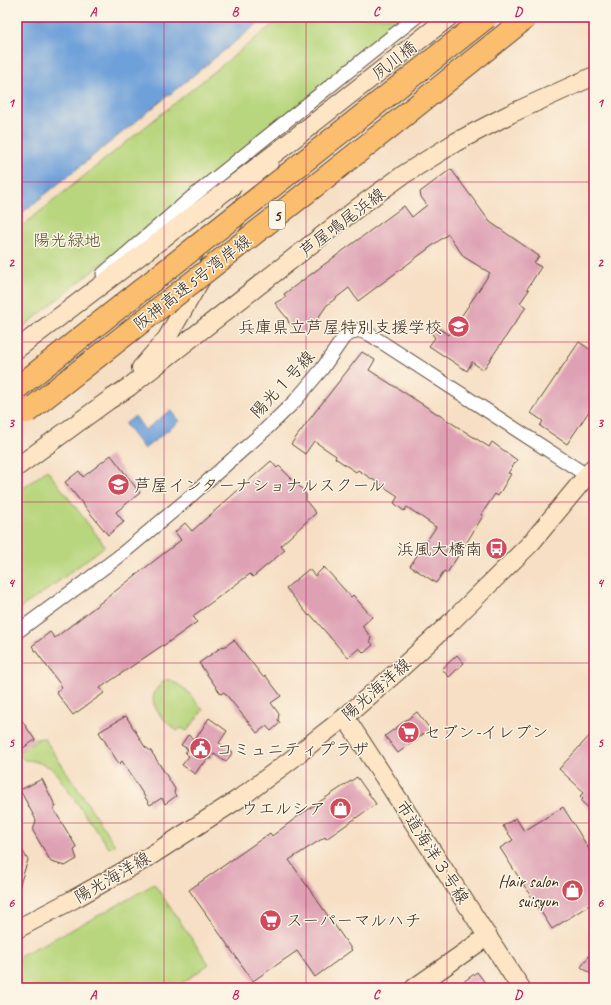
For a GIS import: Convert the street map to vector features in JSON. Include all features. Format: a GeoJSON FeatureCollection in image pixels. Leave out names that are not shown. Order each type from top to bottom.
{"type":"FeatureCollection","features":[{"type":"Feature","properties":{"kind":"highway","name":"阪神高速5号湾岸線"},"geometry":{"type":"LineString","coordinates":[[17,388],[487,17]]}},
{"type":"Feature","properties":{"kind":"highway","name":"阪神高速5号湾岸線"},"geometry":{"type":"LineString","coordinates":[[27,412],[527,17]]}},
{"type":"Feature","properties":{"kind":"main road","name":"夙川橋"},"geometry":{"type":"LineString","coordinates":[[340,103],[449,17]]}},
{"type":"Feature","properties":{"kind":"main road","name":"芦屋鳴尾浜線"},"geometry":{"type":"LineString","coordinates":[[17,467],[129,387],[360,206],[403,175],[456,142],[510,114],[594,76]]}},
{"type":"Feature","properties":{"kind":"main road","name":"芦屋鳴尾浜線"},"geometry":{"type":"LineString","coordinates":[[17,349],[340,103]]}},
{"type":"Feature","properties":{"kind":"main road","name":"芦屋鳴尾浜線"},"geometry":{"type":"LineString","coordinates":[[109,400],[141,368],[167,338],[263,171],[282,148]]}},
{"type":"Feature","properties":{"kind":"main road","name":"陽光海洋線"},"geometry":{"type":"LineString","coordinates":[[17,929],[74,900],[147,858],[240,798],[292,759],[345,717],[452,621],[530,543],[592,474]]}},
{"type":"Feature","properties":{"kind":"main road","name":"市道海洋３号線"},"geometry":{"type":"LineString","coordinates":[[345,717],[521,988]]}},
{"type":"Feature","properties":{"kind":"main road"},"geometry":{"type":"LineString","coordinates":[[414,988],[488,936]]}},
{"type":"Feature","properties":{"kind":"street"},"geometry":{"type":"LineString","coordinates":[[17,349],[192,197],[416,17]]}},
{"type":"Feature","properties":{"kind":"street","name":"陽光１号線"},"geometry":{"type":"LineString","coordinates":[[17,632],[118,558],[264,431],[294,401],[322,369],[344,337],[357,330],[369,334],[592,474]]}},
{"type":"Feature","properties":{"kind":"green space","name":"陽光緑地"},"geometry":{"type":"Polygon","coordinates":[[[282,17],[408,17],[17,332],[17,230],[282,17]]]}},
{"type":"Feature","properties":{"kind":"green space"},"geometry":{"type":"Polygon","coordinates":[[[47,470],[105,546],[47,590],[17,610],[17,493],[47,470]]]}},
{"type":"Feature","properties":{"kind":"green space"},"geometry":{"type":"Polygon","coordinates":[[[168,679],[187,691],[203,710],[187,731],[181,728],[177,731],[166,722],[154,704],[153,698],[155,691],[168,679]]]}},
{"type":"Feature","properties":{"kind":"green space"},"geometry":{"type":"Polygon","coordinates":[[[44,738],[115,845],[109,848],[53,769],[42,764],[24,760],[17,753],[36,741],[36,739],[44,738]]]}},
{"type":"Feature","properties":{"kind":"green space"},"geometry":{"type":"Polygon","coordinates":[[[154,884],[209,964],[177,987],[178,988],[17,988],[17,957],[120,904],[154,884]]]}},
{"type":"Feature","properties":{"kind":"water"},"geometry":{"type":"Polygon","coordinates":[[[17,17],[266,17],[17,217],[17,17]]]}},
{"type":"Feature","properties":{"kind":"water"},"geometry":{"type":"Polygon","coordinates":[[[171,410],[180,421],[144,449],[125,424],[135,416],[145,430],[171,410]]]}},
{"type":"Feature","properties":{"kind":"building"},"geometry":{"type":"Polygon","coordinates":[[[451,169],[490,222],[539,256],[534,263],[541,267],[527,289],[529,290],[520,303],[526,307],[483,370],[472,362],[467,371],[429,346],[435,338],[427,326],[441,330],[449,335],[490,273],[464,257],[448,234],[358,301],[349,288],[327,305],[307,334],[300,332],[289,323],[287,318],[275,303],[286,297],[284,294],[404,206],[412,217],[427,205],[421,197],[420,192],[451,169]]]}},
{"type":"Feature","properties":{"kind":"building"},"geometry":{"type":"Polygon","coordinates":[[[579,342],[594,352],[594,404],[567,444],[540,426],[543,421],[531,413],[579,342]]]}},
{"type":"Feature","properties":{"kind":"building"},"geometry":{"type":"Polygon","coordinates":[[[362,352],[375,360],[369,370],[489,447],[492,442],[517,460],[508,473],[511,474],[498,496],[495,494],[447,573],[444,571],[436,583],[410,566],[436,527],[407,507],[404,511],[394,503],[398,496],[358,470],[356,472],[335,458],[336,456],[314,441],[305,454],[291,444],[362,352]]]}},
{"type":"Feature","properties":{"kind":"building"},"geometry":{"type":"Polygon","coordinates":[[[111,455],[140,493],[116,512],[124,522],[108,535],[65,482],[79,471],[83,477],[111,455]]]}},
{"type":"Feature","properties":{"kind":"building"},"geometry":{"type":"Polygon","coordinates":[[[271,461],[277,468],[279,466],[302,489],[306,495],[306,501],[316,513],[281,545],[285,550],[253,577],[250,574],[193,616],[197,622],[100,688],[104,693],[73,715],[56,692],[62,687],[32,646],[50,632],[55,638],[181,540],[175,532],[185,523],[192,531],[271,461]]]}},
{"type":"Feature","properties":{"kind":"building"},"geometry":{"type":"Polygon","coordinates":[[[324,567],[351,597],[353,595],[372,617],[362,626],[371,637],[370,641],[373,645],[364,653],[359,648],[348,658],[311,615],[309,616],[286,588],[309,569],[315,576],[324,567]]]}},
{"type":"Feature","properties":{"kind":"building"},"geometry":{"type":"Polygon","coordinates":[[[234,640],[263,677],[265,675],[281,696],[271,703],[279,714],[278,720],[280,723],[271,731],[266,726],[257,733],[224,692],[221,694],[199,663],[234,640]]]}},
{"type":"Feature","properties":{"kind":"building"},"geometry":{"type":"Polygon","coordinates":[[[457,655],[464,663],[449,677],[442,669],[457,655]]]}},
{"type":"Feature","properties":{"kind":"building","name":"セブン-イレブン"},"geometry":{"type":"Polygon","coordinates":[[[417,712],[430,729],[398,753],[385,736],[417,712]]]}},
{"type":"Feature","properties":{"kind":"building"},"geometry":{"type":"Polygon","coordinates":[[[17,713],[35,740],[17,752],[17,713]]]}},
{"type":"Feature","properties":{"kind":"building"},"geometry":{"type":"Polygon","coordinates":[[[126,716],[145,747],[151,751],[175,789],[174,793],[176,796],[165,804],[162,798],[150,805],[122,761],[119,764],[99,732],[126,716]]]}},
{"type":"Feature","properties":{"kind":"building","name":"コミュニティプラザ"},"geometry":{"type":"Polygon","coordinates":[[[209,718],[227,731],[219,743],[233,752],[226,762],[214,754],[211,759],[208,758],[203,765],[202,764],[195,774],[182,765],[189,756],[185,753],[188,749],[181,745],[188,735],[195,740],[209,718]]]}},
{"type":"Feature","properties":{"kind":"building"},"geometry":{"type":"Polygon","coordinates":[[[594,731],[594,813],[581,801],[583,799],[580,796],[584,792],[559,769],[594,731]]]}},
{"type":"Feature","properties":{"kind":"building","name":"スーパーマルハチ"},"geometry":{"type":"Polygon","coordinates":[[[357,777],[376,804],[326,839],[325,837],[289,860],[352,950],[315,977],[297,951],[253,981],[189,890],[270,833],[272,836],[301,814],[357,777]]]}},
{"type":"Feature","properties":{"kind":"building"},"geometry":{"type":"Polygon","coordinates":[[[42,779],[56,807],[53,808],[77,848],[74,850],[77,859],[65,866],[51,862],[33,831],[36,820],[20,790],[42,779]]]}},
{"type":"Feature","properties":{"kind":"building"},"geometry":{"type":"Polygon","coordinates":[[[563,807],[594,857],[594,902],[552,929],[500,848],[513,840],[503,826],[516,818],[524,831],[563,807]]]}},
{"type":"Feature","properties":{"kind":"building"},"geometry":{"type":"Polygon","coordinates":[[[17,841],[28,860],[19,887],[17,886],[17,841]]]}},
{"type":"Feature","properties":{"kind":"building"},"geometry":{"type":"Polygon","coordinates":[[[594,949],[594,976],[581,967],[594,949]]]}},
{"type":"Feature","properties":{"kind":"building"},"geometry":{"type":"Polygon","coordinates":[[[477,972],[489,988],[455,988],[477,972]]]}},
{"type":"Feature","properties":{"kind":"place","name":"兵庫県立芦屋特別支援学校"},"geometry":{"type":"Point","coordinates":[458,327]}},
{"type":"Feature","properties":{"kind":"place","name":"芦屋インターナショナルスクール"},"geometry":{"type":"Point","coordinates":[119,485]}},
{"type":"Feature","properties":{"kind":"place","name":"浜風大橋南"},"geometry":{"type":"Point","coordinates":[497,549]}},
{"type":"Feature","properties":{"kind":"place","name":"セブン-イレブン"},"geometry":{"type":"Point","coordinates":[408,732]}},
{"type":"Feature","properties":{"kind":"place","name":"コミュニティプラザ"},"geometry":{"type":"Point","coordinates":[201,749]}},
{"type":"Feature","properties":{"kind":"place","name":"ウエルシア"},"geometry":{"type":"Point","coordinates":[341,808]}},
{"type":"Feature","properties":{"kind":"place","name":"Hair salon suisyun"},"geometry":{"type":"Point","coordinates":[573,891]}},
{"type":"Feature","properties":{"kind":"place","name":"スーパーマルハチ"},"geometry":{"type":"Point","coordinates":[271,920]}}]}
